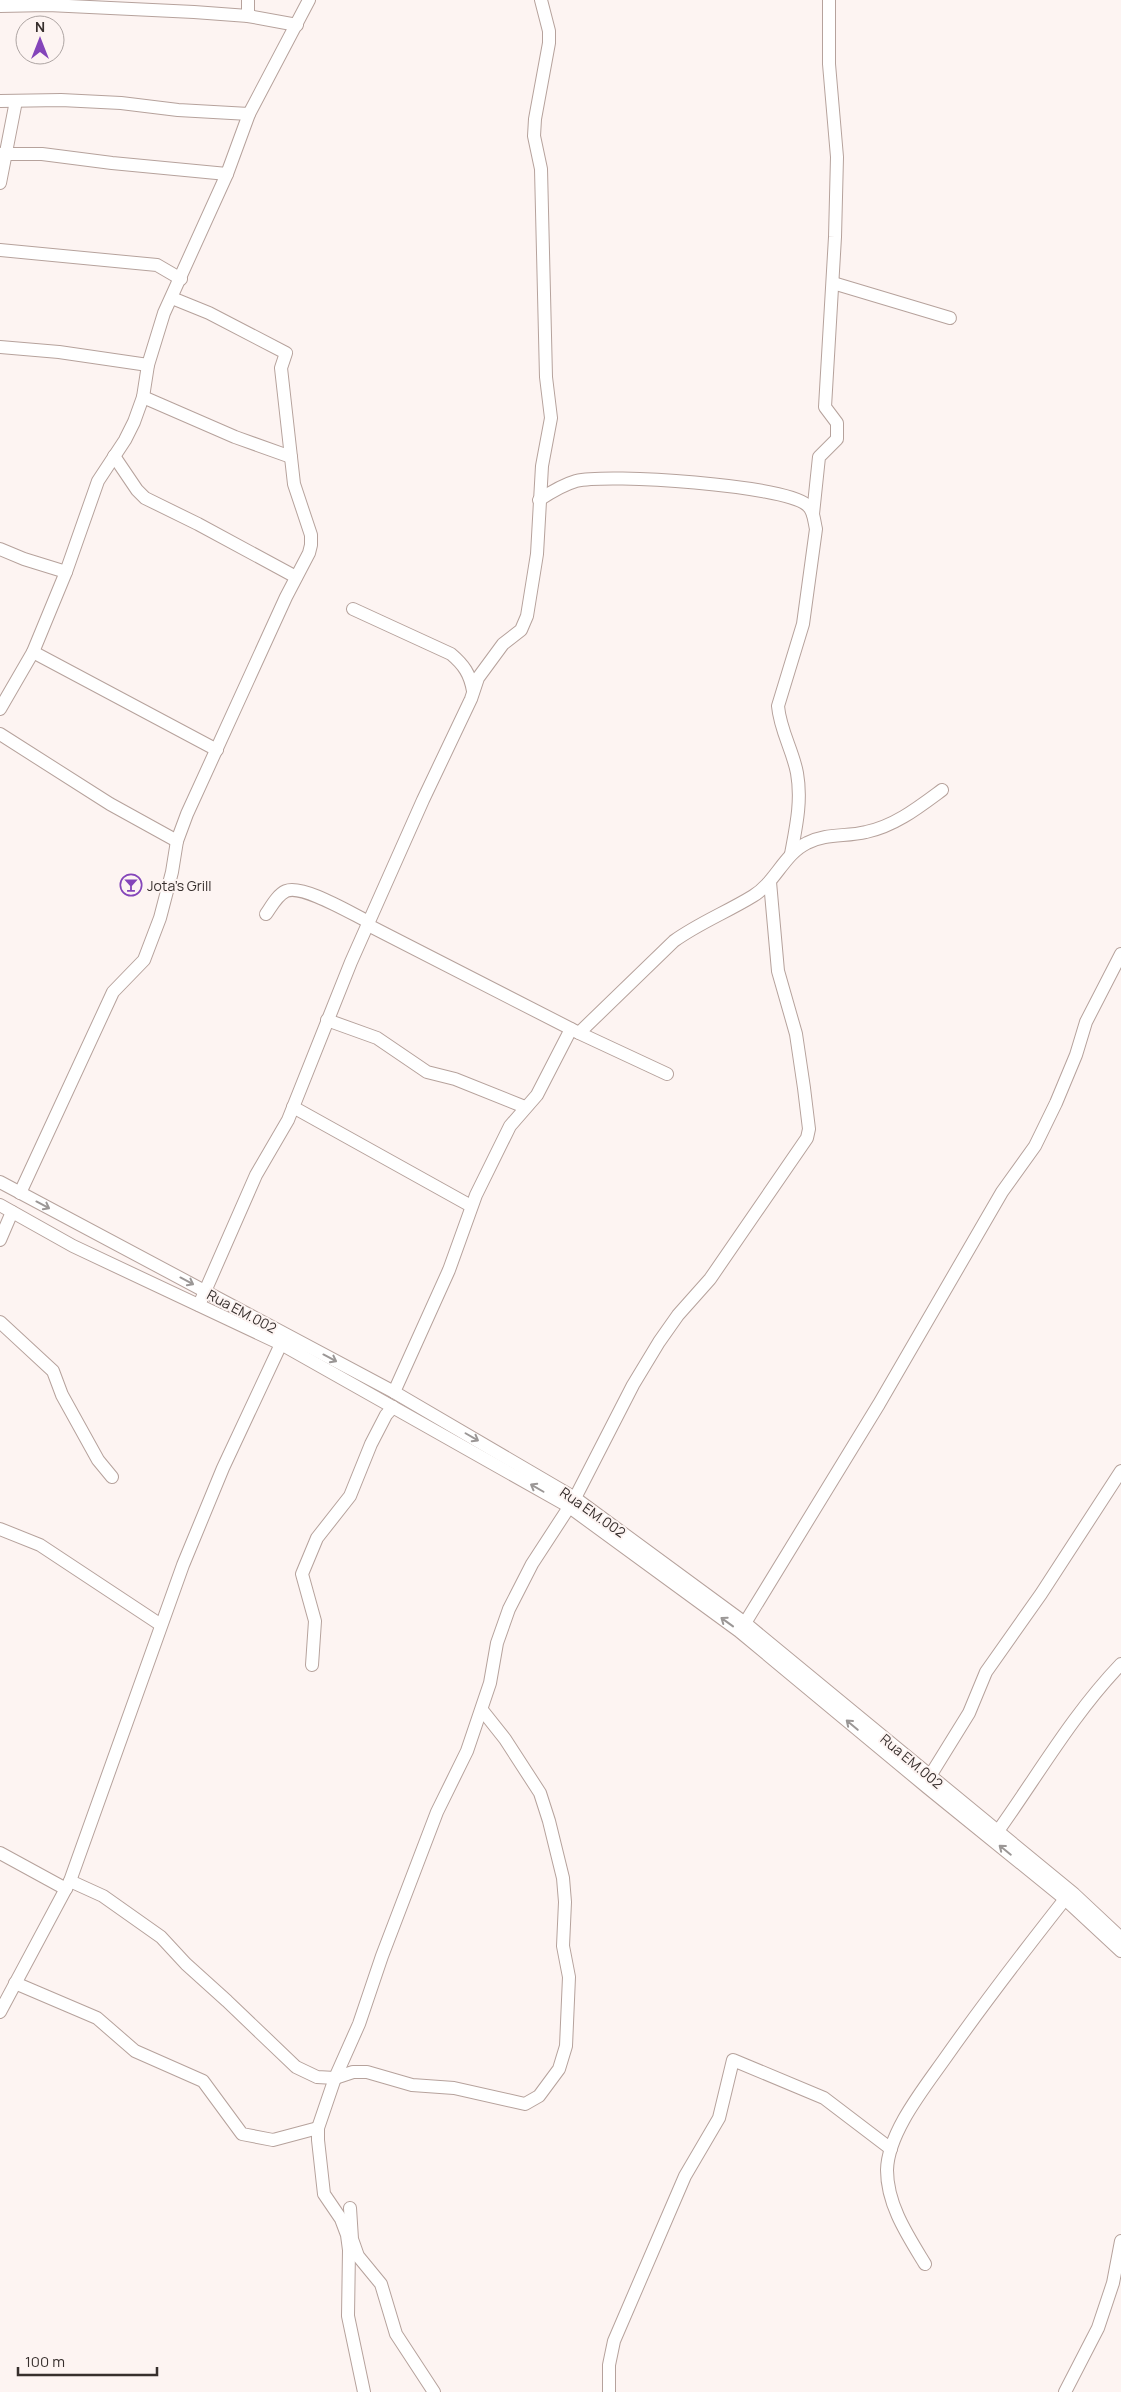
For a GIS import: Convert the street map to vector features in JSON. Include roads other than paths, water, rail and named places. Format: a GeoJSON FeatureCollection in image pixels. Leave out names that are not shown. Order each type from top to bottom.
{"type":"FeatureCollection","features":[{"type":"Feature","properties":{"kind":"street"},"geometry":{"type":"LineString","coordinates":[[248,0],[248,16]]}},
{"type":"Feature","properties":{"kind":"street"},"geometry":{"type":"LineString","coordinates":[[0,709],[33,652],[66,572],[98,481],[131,428],[143,396],[148,365],[164,313],[227,174],[249,114],[309,0]]}},
{"type":"Feature","properties":{"kind":"street"},"geometry":{"type":"LineString","coordinates":[[199,1305],[248,1192],[293,1107],[327,1020],[368,924],[474,692],[478,678],[488,661],[503,644],[521,630],[527,616],[537,554],[542,466],[551,418],[546,377],[541,170],[534,136],[535,119],[549,43],[548,22],[541,0]]}},
{"type":"Feature","properties":{"kind":"street"},"geometry":{"type":"LineString","coordinates":[[791,854],[800,791],[797,771],[779,716],[778,706],[802,624],[816,529],[813,514],[819,457],[837,439],[837,423],[825,407],[833,283],[837,157],[829,64],[828,0]]}},
{"type":"Feature","properties":{"kind":"street"},"geometry":{"type":"LineString","coordinates":[[0,6],[150,6],[248,16],[297,25]]}},
{"type":"Feature","properties":{"kind":"street"},"geometry":{"type":"LineString","coordinates":[[0,183],[3,154],[16,101]]}},
{"type":"Feature","properties":{"kind":"street"},"geometry":{"type":"LineString","coordinates":[[0,102],[121,103],[178,110],[249,114]]}},
{"type":"Feature","properties":{"kind":"street"},"geometry":{"type":"LineString","coordinates":[[3,154],[42,154],[227,174]]}},
{"type":"Feature","properties":{"kind":"street"},"geometry":{"type":"LineString","coordinates":[[0,250],[157,265],[181,279]]}},
{"type":"Feature","properties":{"kind":"street"},"geometry":{"type":"LineString","coordinates":[[833,283],[950,318]]}},
{"type":"Feature","properties":{"kind":"street"},"geometry":{"type":"LineString","coordinates":[[20,1193],[113,992],[144,960],[160,918],[172,872],[177,841],[201,781],[296,577],[310,553],[311,535],[294,484],[281,368],[286,353],[209,313],[172,298]]}},
{"type":"Feature","properties":{"kind":"street"},"geometry":{"type":"LineString","coordinates":[[0,347],[59,352],[148,365]]}},
{"type":"Feature","properties":{"kind":"street"},"geometry":{"type":"LineString","coordinates":[[143,396],[234,437],[291,457]]}},
{"type":"Feature","properties":{"kind":"street"},"geometry":{"type":"LineString","coordinates":[[114,456],[137,490],[145,498],[198,524],[296,577]]}},
{"type":"Feature","properties":{"kind":"street"},"geometry":{"type":"LineString","coordinates":[[539,500],[550,492],[577,481],[612,478],[659,480],[719,485],[793,498],[807,505],[813,514]]}},
{"type":"Feature","properties":{"kind":"street"},"geometry":{"type":"LineString","coordinates":[[0,549],[24,560],[66,572]]}},
{"type":"Feature","properties":{"kind":"street"},"geometry":{"type":"LineString","coordinates":[[353,610],[451,654],[464,665],[472,681],[474,692]]}},
{"type":"Feature","properties":{"kind":"street"},"geometry":{"type":"LineString","coordinates":[[33,652],[217,750]]}},
{"type":"Feature","properties":{"kind":"street"},"geometry":{"type":"LineString","coordinates":[[0,734],[110,804],[177,841]]}},
{"type":"Feature","properties":{"kind":"street"},"geometry":{"type":"LineString","coordinates":[[394,1392],[449,1270],[471,1206],[510,1126],[537,1095],[575,1030],[687,931],[754,896],[770,882],[791,854],[806,843],[830,835],[865,833],[884,827],[942,790]]}},
{"type":"Feature","properties":{"kind":"street"},"geometry":{"type":"LineString","coordinates":[[364,2392],[348,2316],[349,2250],[347,2235],[340,2219],[324,2194],[318,2128],[335,2078],[359,2024],[421,1852],[437,1812],[467,1751],[482,1710],[490,1682],[497,1643],[509,1610],[532,1564],[572,1502],[633,1385],[659,1342],[678,1315],[716,1271],[807,1138],[808,1129],[804,1088],[796,1034],[778,971],[770,882]]}},
{"type":"Feature","properties":{"kind":"street"},"geometry":{"type":"LineString","coordinates":[[266,914],[275,901],[286,891],[299,890],[575,1030],[667,1074]]}},
{"type":"Feature","properties":{"kind":"street"},"geometry":{"type":"LineString","coordinates":[[745,1623],[874,1412],[1002,1192],[1035,1146],[1056,1104],[1076,1055],[1086,1022],[1121,954]]}},
{"type":"Feature","properties":{"kind":"street"},"geometry":{"type":"LineString","coordinates":[[327,1020],[377,1038],[427,1072],[455,1080],[525,1107]]}},
{"type":"Feature","properties":{"kind":"street"},"geometry":{"type":"LineString","coordinates":[[293,1107],[471,1206]]}},
{"type":"Feature","properties":{"kind":"street","name":"Rua EM.002"},"geometry":{"type":"LineString","coordinates":[[0,1182],[394,1392],[572,1502],[745,1623],[1074,1894],[1121,1938]]}},
{"type":"Feature","properties":{"kind":"street","name":"Rua EM.002"},"geometry":{"type":"LineString","coordinates":[[0,1205],[73,1246],[280,1344],[393,1407],[572,1502],[738,1631],[1065,1899],[1121,1951]]}},
{"type":"Feature","properties":{"kind":"street"},"geometry":{"type":"LineString","coordinates":[[0,1240],[12,1212]]}},
{"type":"Feature","properties":{"kind":"street"},"geometry":{"type":"LineString","coordinates":[[0,1322],[53,1370],[62,1395],[98,1460],[112,1477]]}},
{"type":"Feature","properties":{"kind":"street"},"geometry":{"type":"LineString","coordinates":[[0,2012],[68,1885],[183,1564],[223,1468],[280,1344]]}},
{"type":"Feature","properties":{"kind":"street"},"geometry":{"type":"LineString","coordinates":[[312,1665],[315,1621],[302,1574],[317,1538],[350,1496],[371,1444],[386,1414],[393,1407]]}},
{"type":"Feature","properties":{"kind":"street"},"geometry":{"type":"LineString","coordinates":[[930,1776],[969,1712],[986,1672],[1041,1594],[1121,1471]]}},
{"type":"Feature","properties":{"kind":"street"},"geometry":{"type":"LineString","coordinates":[[0,1529],[40,1545],[161,1625]]}},
{"type":"Feature","properties":{"kind":"street"},"geometry":{"type":"LineString","coordinates":[[998,1832],[1066,1731],[1103,1682],[1121,1664]]}},
{"type":"Feature","properties":{"kind":"street"},"geometry":{"type":"LineString","coordinates":[[0,1853],[68,1885],[103,1896],[161,1937],[186,1964],[228,2001],[296,2067],[317,2076],[335,2078],[353,2072],[367,2072],[412,2085],[454,2088],[525,2104],[538,2096],[559,2069],[566,2046],[569,1977],[563,1946],[565,1902],[558,1856],[540,1793],[505,1739],[482,1710]]}},
{"type":"Feature","properties":{"kind":"street"},"geometry":{"type":"LineString","coordinates":[[925,2264],[899,2221],[890,2194],[887,2170],[891,2148],[900,2128],[992,1991],[1065,1899]]}},
{"type":"Feature","properties":{"kind":"street"},"geometry":{"type":"LineString","coordinates":[[16,1983],[97,2018],[135,2052],[203,2081],[242,2134],[273,2140],[318,2128]]}},
{"type":"Feature","properties":{"kind":"street"},"geometry":{"type":"LineString","coordinates":[[609,2392],[610,2366],[614,2341],[685,2176],[719,2118],[734,2060],[824,2098],[891,2148]]}},
{"type":"Feature","properties":{"kind":"street"},"geometry":{"type":"LineString","coordinates":[[350,2208],[352,2239],[358,2256],[380,2284],[399,2340],[434,2392]]}},
{"type":"Feature","properties":{"kind":"street"},"geometry":{"type":"LineString","coordinates":[[1064,2392],[1098,2328],[1113,2283],[1121,2241]]}},
{"type":"Feature","properties":{"kind":"place","name":"Jota's Grill"},"geometry":{"type":"Point","coordinates":[131,885]}}]}
